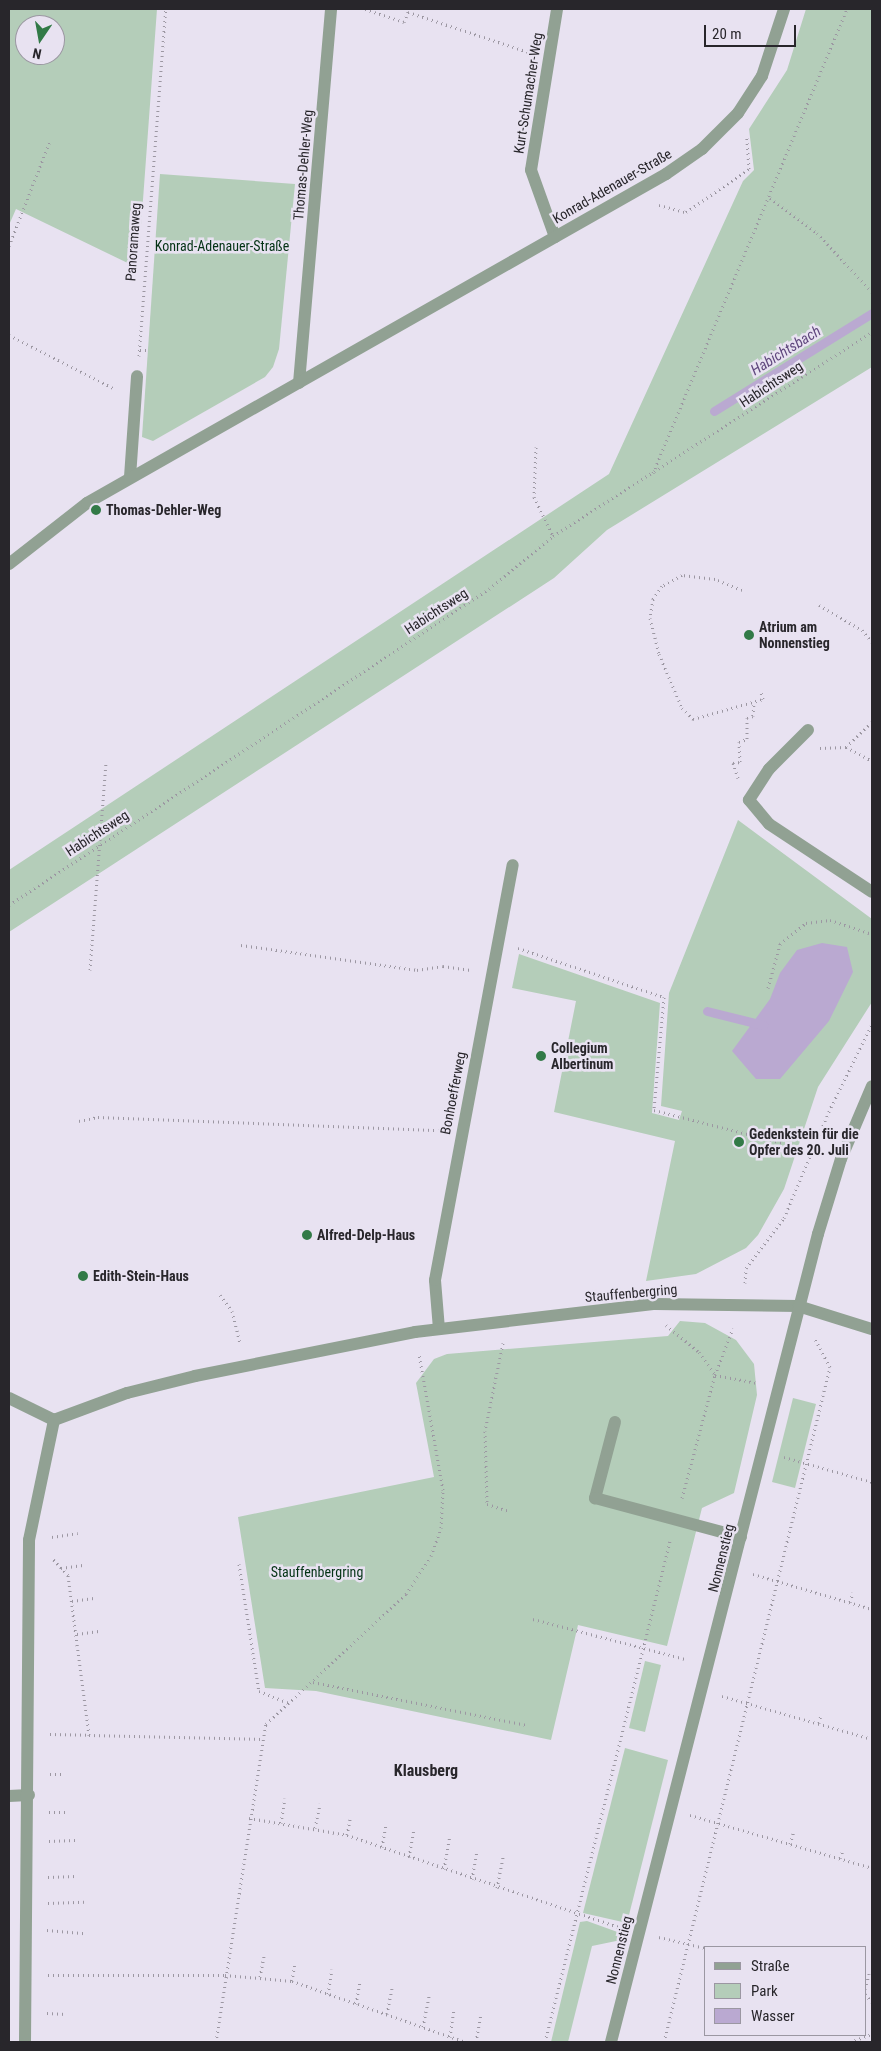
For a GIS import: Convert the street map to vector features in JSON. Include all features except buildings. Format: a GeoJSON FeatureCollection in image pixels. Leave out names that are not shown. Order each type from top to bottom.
{"type":"FeatureCollection","features":[{"type":"Feature","properties":{"kind":"street","name":"Thomas-Dehler-Weg"},"geometry":{"type":"LineString","coordinates":[[299,383],[331,9]]}},
{"type":"Feature","properties":{"kind":"street","name":"Kurt-Schumacher-Weg"},"geometry":{"type":"LineString","coordinates":[[555,237],[531,170],[557,9]]}},
{"type":"Feature","properties":{"kind":"street","name":"Konrad-Adenauer-Straße"},"geometry":{"type":"LineString","coordinates":[[9,564],[87,503],[130,477],[627,196],[702,149],[744,104],[762,76],[784,9]]}},
{"type":"Feature","properties":{"kind":"street"},"geometry":{"type":"LineString","coordinates":[[130,477],[138,376]]}},
{"type":"Feature","properties":{"kind":"street"},"geometry":{"type":"LineString","coordinates":[[808,730],[769,769],[749,800],[769,824],[872,892]]}},
{"type":"Feature","properties":{"kind":"street","name":"Bonhoefferweg"},"geometry":{"type":"LineString","coordinates":[[439,1329],[435,1280],[461,1133],[513,865]]}},
{"type":"Feature","properties":{"kind":"street","name":"Nonnenstieg"},"geometry":{"type":"LineString","coordinates":[[611,2042],[742,1537],[798,1306],[832,1184],[872,1086]]}},
{"type":"Feature","properties":{"kind":"street","name":"Stauffenbergring"},"geometry":{"type":"LineString","coordinates":[[54,1420],[127,1393],[245,1366],[416,1332],[507,1320],[655,1304],[743,1303],[798,1306],[872,1329]]}},
{"type":"Feature","properties":{"kind":"street"},"geometry":{"type":"LineString","coordinates":[[9,1398],[54,1420],[29,1540],[30,1734],[25,2042]]}},
{"type":"Feature","properties":{"kind":"street"},"geometry":{"type":"LineString","coordinates":[[615,1422],[595,1498],[742,1537]]}},
{"type":"Feature","properties":{"kind":"street"},"geometry":{"type":"LineString","coordinates":[[9,1796],[29,1795]]}},
{"type":"Feature","properties":{"kind":"path","name":"Panoramaweg"},"geometry":{"type":"LineString","coordinates":[[138,376],[166,9]]}},
{"type":"Feature","properties":{"kind":"path"},"geometry":{"type":"LineString","coordinates":[[364,9],[404,22],[408,12],[515,48]]}},
{"type":"Feature","properties":{"kind":"path"},"geometry":{"type":"LineString","coordinates":[[652,474],[770,198],[846,9]]}},
{"type":"Feature","properties":{"kind":"path"},"geometry":{"type":"LineString","coordinates":[[627,196],[686,212],[749,169],[744,104]]}},
{"type":"Feature","properties":{"kind":"path"},"geometry":{"type":"LineString","coordinates":[[9,246],[50,140]]}},
{"type":"Feature","properties":{"kind":"path"},"geometry":{"type":"LineString","coordinates":[[770,198],[817,233],[872,292]]}},
{"type":"Feature","properties":{"kind":"path"},"geometry":{"type":"LineString","coordinates":[[148,248],[154,248]]}},
{"type":"Feature","properties":{"kind":"path","name":"Habichtsweg"},"geometry":{"type":"LineString","coordinates":[[9,905],[489,589],[553,536],[872,332]]}},
{"type":"Feature","properties":{"kind":"path"},"geometry":{"type":"LineString","coordinates":[[9,335],[136,399]]}},
{"type":"Feature","properties":{"kind":"path"},"geometry":{"type":"LineString","coordinates":[[140,350],[148,350]]}},
{"type":"Feature","properties":{"kind":"path"},"geometry":{"type":"LineString","coordinates":[[536,447],[534,497],[553,536]]}},
{"type":"Feature","properties":{"kind":"path"},"geometry":{"type":"LineString","coordinates":[[742,590],[715,579],[682,575],[662,586],[653,598],[650,618],[659,654],[682,708],[694,719],[763,700],[761,692]]}},
{"type":"Feature","properties":{"kind":"path"},"geometry":{"type":"LineString","coordinates":[[820,605],[862,630],[872,642]]}},
{"type":"Feature","properties":{"kind":"path"},"geometry":{"type":"LineString","coordinates":[[737,775],[733,763],[740,762],[739,742],[747,739],[746,718],[753,716],[754,702]]}},
{"type":"Feature","properties":{"kind":"path"},"geometry":{"type":"LineString","coordinates":[[846,747],[872,722]]}},
{"type":"Feature","properties":{"kind":"path"},"geometry":{"type":"LineString","coordinates":[[798,740],[825,749],[846,747],[872,761]]}},
{"type":"Feature","properties":{"kind":"path"},"geometry":{"type":"LineString","coordinates":[[90,970],[106,761]]}},
{"type":"Feature","properties":{"kind":"path"},"geometry":{"type":"LineString","coordinates":[[768,988],[780,944],[806,923],[830,920],[872,934]]}},
{"type":"Feature","properties":{"kind":"path"},"geometry":{"type":"LineString","coordinates":[[241,945],[417,970],[443,966],[492,973]]}},
{"type":"Feature","properties":{"kind":"path"},"geometry":{"type":"LineString","coordinates":[[518,948],[664,997],[654,1110],[802,1148]]}},
{"type":"Feature","properties":{"kind":"path"},"geometry":{"type":"LineString","coordinates":[[546,2042],[575,1915],[676,1520],[715,1375],[743,1303],[746,1268],[784,1218],[831,1106],[872,1024]]}},
{"type":"Feature","properties":{"kind":"path"},"geometry":{"type":"LineString","coordinates":[[80,1121],[128,1118],[433,1128],[461,1133]]}},
{"type":"Feature","properties":{"kind":"path"},"geometry":{"type":"LineString","coordinates":[[220,1295],[232,1311],[245,1366]]}},
{"type":"Feature","properties":{"kind":"path"},"geometry":{"type":"LineString","coordinates":[[655,1304],[668,1330],[686,1338],[715,1375],[777,1387]]}},
{"type":"Feature","properties":{"kind":"path"},"geometry":{"type":"LineString","coordinates":[[664,2042],[830,1367],[798,1306]]}},
{"type":"Feature","properties":{"kind":"path"},"geometry":{"type":"LineString","coordinates":[[507,1320],[485,1430],[487,1504],[508,1511]]}},
{"type":"Feature","properties":{"kind":"path"},"geometry":{"type":"LineString","coordinates":[[216,2042],[249,1818],[266,1724],[406,1594],[431,1556],[441,1528],[443,1490],[416,1332]]}},
{"type":"Feature","properties":{"kind":"path"},"geometry":{"type":"LineString","coordinates":[[806,1463],[872,1482]]}},
{"type":"Feature","properties":{"kind":"path"},"geometry":{"type":"LineString","coordinates":[[53,1537],[53,1544]]}},
{"type":"Feature","properties":{"kind":"path"},"geometry":{"type":"LineString","coordinates":[[52,1552],[52,1559],[68,1575],[89,1735]]}},
{"type":"Feature","properties":{"kind":"path"},"geometry":{"type":"LineString","coordinates":[[239,1564],[260,1692],[289,1702]]}},
{"type":"Feature","properties":{"kind":"path"},"geometry":{"type":"LineString","coordinates":[[60,1568],[83,1565]]}},
{"type":"Feature","properties":{"kind":"path"},"geometry":{"type":"LineString","coordinates":[[777,1581],[872,1609]]}},
{"type":"Feature","properties":{"kind":"path"},"geometry":{"type":"LineString","coordinates":[[850,1602],[853,1592]]}},
{"type":"Feature","properties":{"kind":"path"},"geometry":{"type":"LineString","coordinates":[[72,1601],[94,1598]]}},
{"type":"Feature","properties":{"kind":"path"},"geometry":{"type":"LineString","coordinates":[[533,1619],[693,1661]]}},
{"type":"Feature","properties":{"kind":"path"},"geometry":{"type":"LineString","coordinates":[[77,1634],[99,1631]]}},
{"type":"Feature","properties":{"kind":"path"},"geometry":{"type":"LineString","coordinates":[[313,1682],[526,1725]]}},
{"type":"Feature","properties":{"kind":"path"},"geometry":{"type":"LineString","coordinates":[[702,1691],[748,1702],[872,1739]]}},
{"type":"Feature","properties":{"kind":"path"},"geometry":{"type":"LineString","coordinates":[[819,1724],[822,1714]]}},
{"type":"Feature","properties":{"kind":"path"},"geometry":{"type":"LineString","coordinates":[[30,1734],[262,1739]]}},
{"type":"Feature","properties":{"kind":"path"},"geometry":{"type":"LineString","coordinates":[[281,1823],[285,1798]]}},
{"type":"Feature","properties":{"kind":"path"},"geometry":{"type":"LineString","coordinates":[[315,1828],[320,1804]]}},
{"type":"Feature","properties":{"kind":"path"},"geometry":{"type":"LineString","coordinates":[[249,1818],[347,1835],[575,1915],[704,1948]]}},
{"type":"Feature","properties":{"kind":"path"},"geometry":{"type":"LineString","coordinates":[[347,1835],[350,1819]]}},
{"type":"Feature","properties":{"kind":"path"},"geometry":{"type":"LineString","coordinates":[[718,1822],[872,1868]]}},
{"type":"Feature","properties":{"kind":"path"},"geometry":{"type":"LineString","coordinates":[[382,1847],[386,1825]]}},
{"type":"Feature","properties":{"kind":"path"},"geometry":{"type":"LineString","coordinates":[[410,1857],[414,1830]]}},
{"type":"Feature","properties":{"kind":"path"},"geometry":{"type":"LineString","coordinates":[[790,1844],[794,1831]]}},
{"type":"Feature","properties":{"kind":"path"},"geometry":{"type":"LineString","coordinates":[[444,1869],[450,1836]]}},
{"type":"Feature","properties":{"kind":"path"},"geometry":{"type":"LineString","coordinates":[[28,1841],[75,1840]]}},
{"type":"Feature","properties":{"kind":"path"},"geometry":{"type":"LineString","coordinates":[[840,1858],[842,1850]]}},
{"type":"Feature","properties":{"kind":"path"},"geometry":{"type":"LineString","coordinates":[[472,1879],[477,1851]]}},
{"type":"Feature","properties":{"kind":"path"},"geometry":{"type":"LineString","coordinates":[[497,1888],[503,1856]]}},
{"type":"Feature","properties":{"kind":"path"},"geometry":{"type":"LineString","coordinates":[[28,1877],[76,1876]]}},
{"type":"Feature","properties":{"kind":"path"},"geometry":{"type":"LineString","coordinates":[[27,1904],[84,1902]]}},
{"type":"Feature","properties":{"kind":"path"},"geometry":{"type":"LineString","coordinates":[[27,1930],[85,1933]]}},
{"type":"Feature","properties":{"kind":"path"},"geometry":{"type":"LineString","coordinates":[[260,1977],[264,1956]]}},
{"type":"Feature","properties":{"kind":"path"},"geometry":{"type":"LineString","coordinates":[[292,1981],[295,1962]]}},
{"type":"Feature","properties":{"kind":"path"},"geometry":{"type":"LineString","coordinates":[[328,1994],[332,1969]]}},
{"type":"Feature","properties":{"kind":"path"},"geometry":{"type":"LineString","coordinates":[[866,1985],[870,1974]]}},
{"type":"Feature","properties":{"kind":"path"},"geometry":{"type":"LineString","coordinates":[[27,1975],[225,1975],[292,1981],[465,2042]]}},
{"type":"Feature","properties":{"kind":"path"},"geometry":{"type":"LineString","coordinates":[[356,2004],[360,1982]]}},
{"type":"Feature","properties":{"kind":"path"},"geometry":{"type":"LineString","coordinates":[[387,2014],[392,1988]]}},
{"type":"Feature","properties":{"kind":"path"},"geometry":{"type":"LineString","coordinates":[[423,2027],[429,1994]]}},
{"type":"Feature","properties":{"kind":"path"},"geometry":{"type":"LineString","coordinates":[[450,2037],[454,2009]]}},
{"type":"Feature","properties":{"kind":"path"},"geometry":{"type":"LineString","coordinates":[[476,2042],[482,2014]]}},
{"type":"Feature","properties":{"kind":"path"},"geometry":{"type":"LineString","coordinates":[[850,2042],[872,2034]]}},
{"type":"Feature","properties":{"kind":"green space"},"geometry":{"type":"Polygon","coordinates":[[[9,9],[157,9],[138,268],[16,209],[9,225],[9,9]]]}},
{"type":"Feature","properties":{"kind":"green space"},"geometry":{"type":"Polygon","coordinates":[[[806,9],[872,9],[872,367],[607,530],[554,578],[9,932],[9,870],[609,474],[743,181],[754,170],[749,129],[787,70],[806,9]]]}},
{"type":"Feature","properties":{"kind":"green space","name":"Konrad-Adenauer-Straße"},"geometry":{"type":"Polygon","coordinates":[[[160,174],[295,184],[279,349],[273,367],[265,377],[153,441],[142,437],[160,174]]]}},
{"type":"Feature","properties":{"kind":"green space"},"geometry":{"type":"Polygon","coordinates":[[[738,820],[872,919],[872,1002],[818,1087],[784,1189],[758,1235],[746,1248],[696,1274],[646,1281],[675,1141],[554,1112],[576,1001],[512,988],[519,954],[660,1003],[652,1113],[679,1120],[682,1111],[661,1106],[669,993],[738,820]]]}},
{"type":"Feature","properties":{"kind":"green space"},"geometry":{"type":"Polygon","coordinates":[[[680,1321],[705,1323],[736,1340],[754,1364],[757,1395],[734,1493],[702,1508],[667,1646],[578,1625],[551,1740],[316,1691],[265,1688],[238,1517],[434,1477],[416,1383],[434,1359],[447,1354],[668,1336],[680,1321]]]}},
{"type":"Feature","properties":{"kind":"green space"},"geometry":{"type":"Polygon","coordinates":[[[793,1398],[816,1404],[795,1488],[772,1482],[793,1398]]]}},
{"type":"Feature","properties":{"kind":"green space"},"geometry":{"type":"Polygon","coordinates":[[[645,1661],[661,1665],[645,1732],[629,1728],[645,1661]]]}},
{"type":"Feature","properties":{"kind":"green space"},"geometry":{"type":"Polygon","coordinates":[[[625,1748],[668,1760],[627,1923],[583,1913],[625,1748]]]}},
{"type":"Feature","properties":{"kind":"green space"},"geometry":{"type":"Polygon","coordinates":[[[587,1921],[623,1934],[621,1940],[592,1946],[568,2042],[551,2042],[580,1922],[587,1921]]]}},
{"type":"Feature","properties":{"kind":"water"},"geometry":{"type":"Polygon","coordinates":[[[822,943],[847,947],[853,972],[829,1021],[780,1079],[756,1079],[732,1051],[770,999],[780,973],[797,950],[822,943]]]}},
{"type":"Feature","properties":{"kind":"waterway","name":"Habichtsbach"},"geometry":{"type":"LineString","coordinates":[[714,411],[872,313]]}},
{"type":"Feature","properties":{"kind":"waterway"},"geometry":{"type":"LineString","coordinates":[[707,1011],[763,1025]]}},
{"type":"Feature","properties":{"kind":"place","name":"Thomas-Dehler-Weg"},"geometry":{"type":"Point","coordinates":[96,510]}},
{"type":"Feature","properties":{"kind":"place","name":"Atrium am Nonnenstieg"},"geometry":{"type":"Point","coordinates":[749,635]}},
{"type":"Feature","properties":{"kind":"place","name":"Collegium Albertinum"},"geometry":{"type":"Point","coordinates":[541,1056]}},
{"type":"Feature","properties":{"kind":"place","name":"Gedenkstein für die Opfer des 20. Juli"},"geometry":{"type":"Point","coordinates":[739,1142]}},
{"type":"Feature","properties":{"kind":"place","name":"Alfred-Delp-Haus"},"geometry":{"type":"Point","coordinates":[307,1235]}},
{"type":"Feature","properties":{"kind":"place","name":"Edith-Stein-Haus"},"geometry":{"type":"Point","coordinates":[83,1276]}},
{"type":"Feature","properties":{"kind":"district","name":"Klausberg"},"geometry":{"type":"Point","coordinates":[426,1771]}}]}
